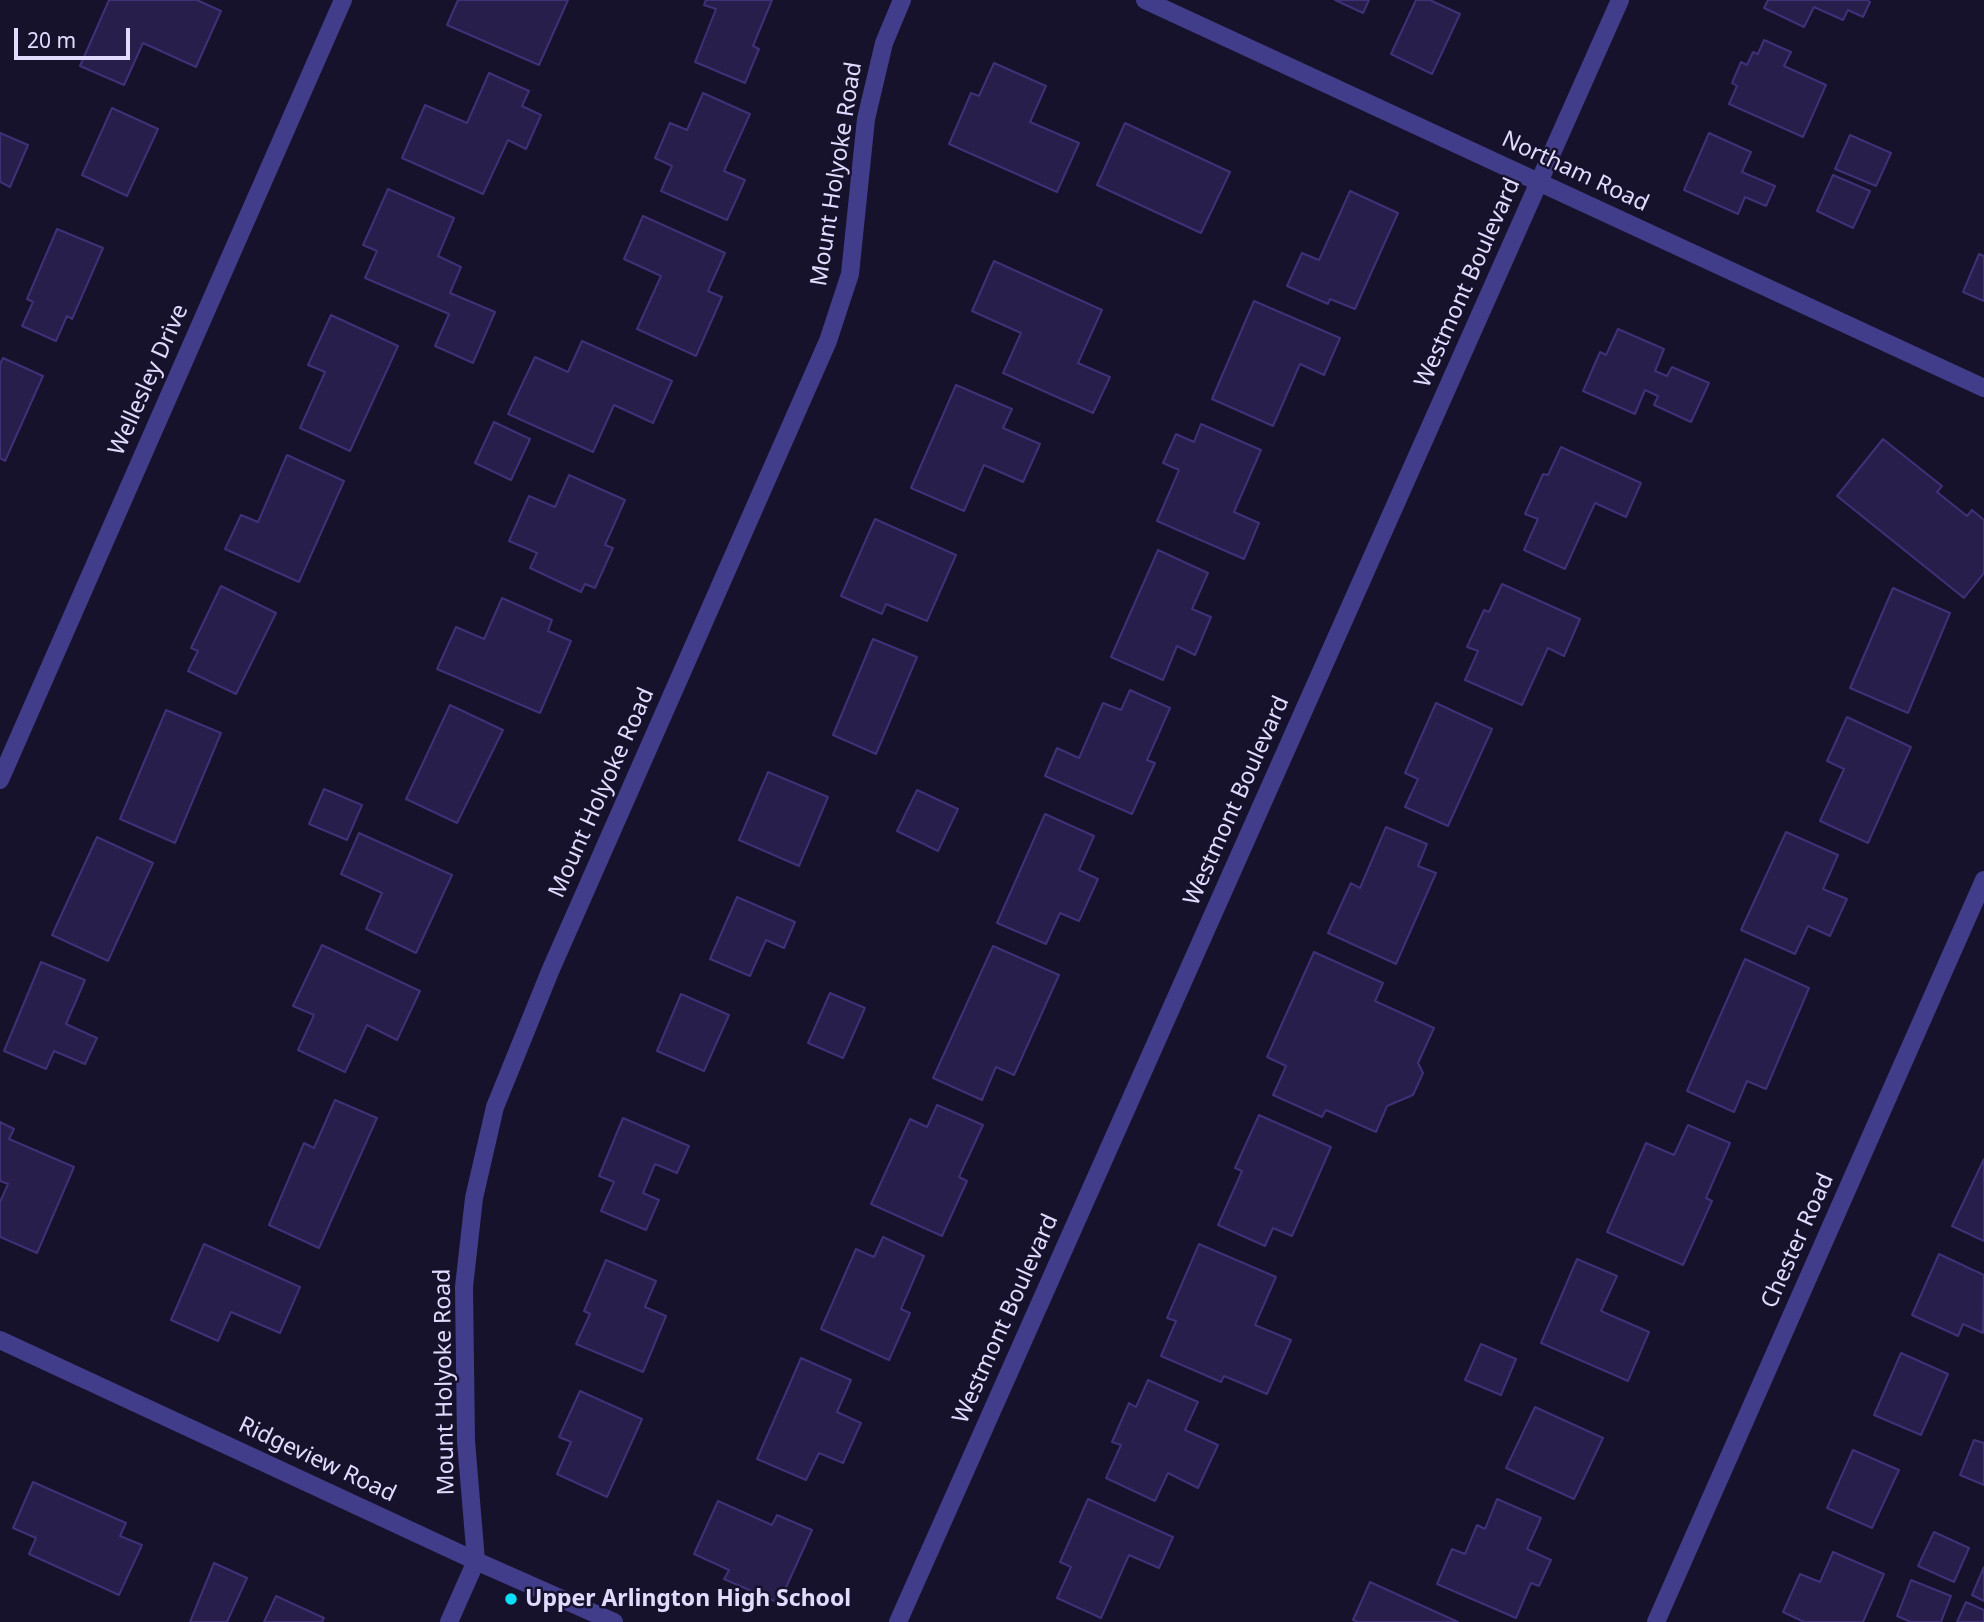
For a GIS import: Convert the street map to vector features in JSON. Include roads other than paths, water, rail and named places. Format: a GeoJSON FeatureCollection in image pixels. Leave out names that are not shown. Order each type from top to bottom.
{"type":"FeatureCollection","features":[{"type":"Feature","properties":{"kind":"street","name":"Wellesley Drive"},"geometry":{"type":"LineString","coordinates":[[0,780],[343,0]]}},
{"type":"Feature","properties":{"kind":"street","name":"Mount Holyoke Road"},"geometry":{"type":"LineString","coordinates":[[449,1622],[476,1561],[466,1441],[464,1287],[474,1198],[495,1107],[551,969],[828,341],[850,274],[866,119],[884,43],[902,0]]}},
{"type":"Feature","properties":{"kind":"street","name":"Northam Road"},"geometry":{"type":"LineString","coordinates":[[1146,0],[1984,388]]}},
{"type":"Feature","properties":{"kind":"street","name":"Westmont Boulevard"},"geometry":{"type":"LineString","coordinates":[[898,1622],[1620,0]]}},
{"type":"Feature","properties":{"kind":"street","name":"Chester Road"},"geometry":{"type":"LineString","coordinates":[[1656,1622],[1984,880]]}},
{"type":"Feature","properties":{"kind":"street","name":"Ridgeview Road"},"geometry":{"type":"LineString","coordinates":[[0,1340],[476,1561],[614,1622]]}},
{"type":"Feature","properties":{"kind":"place","name":"Upper Arlington High School"},"geometry":{"type":"Point","coordinates":[511,1599]}}]}
